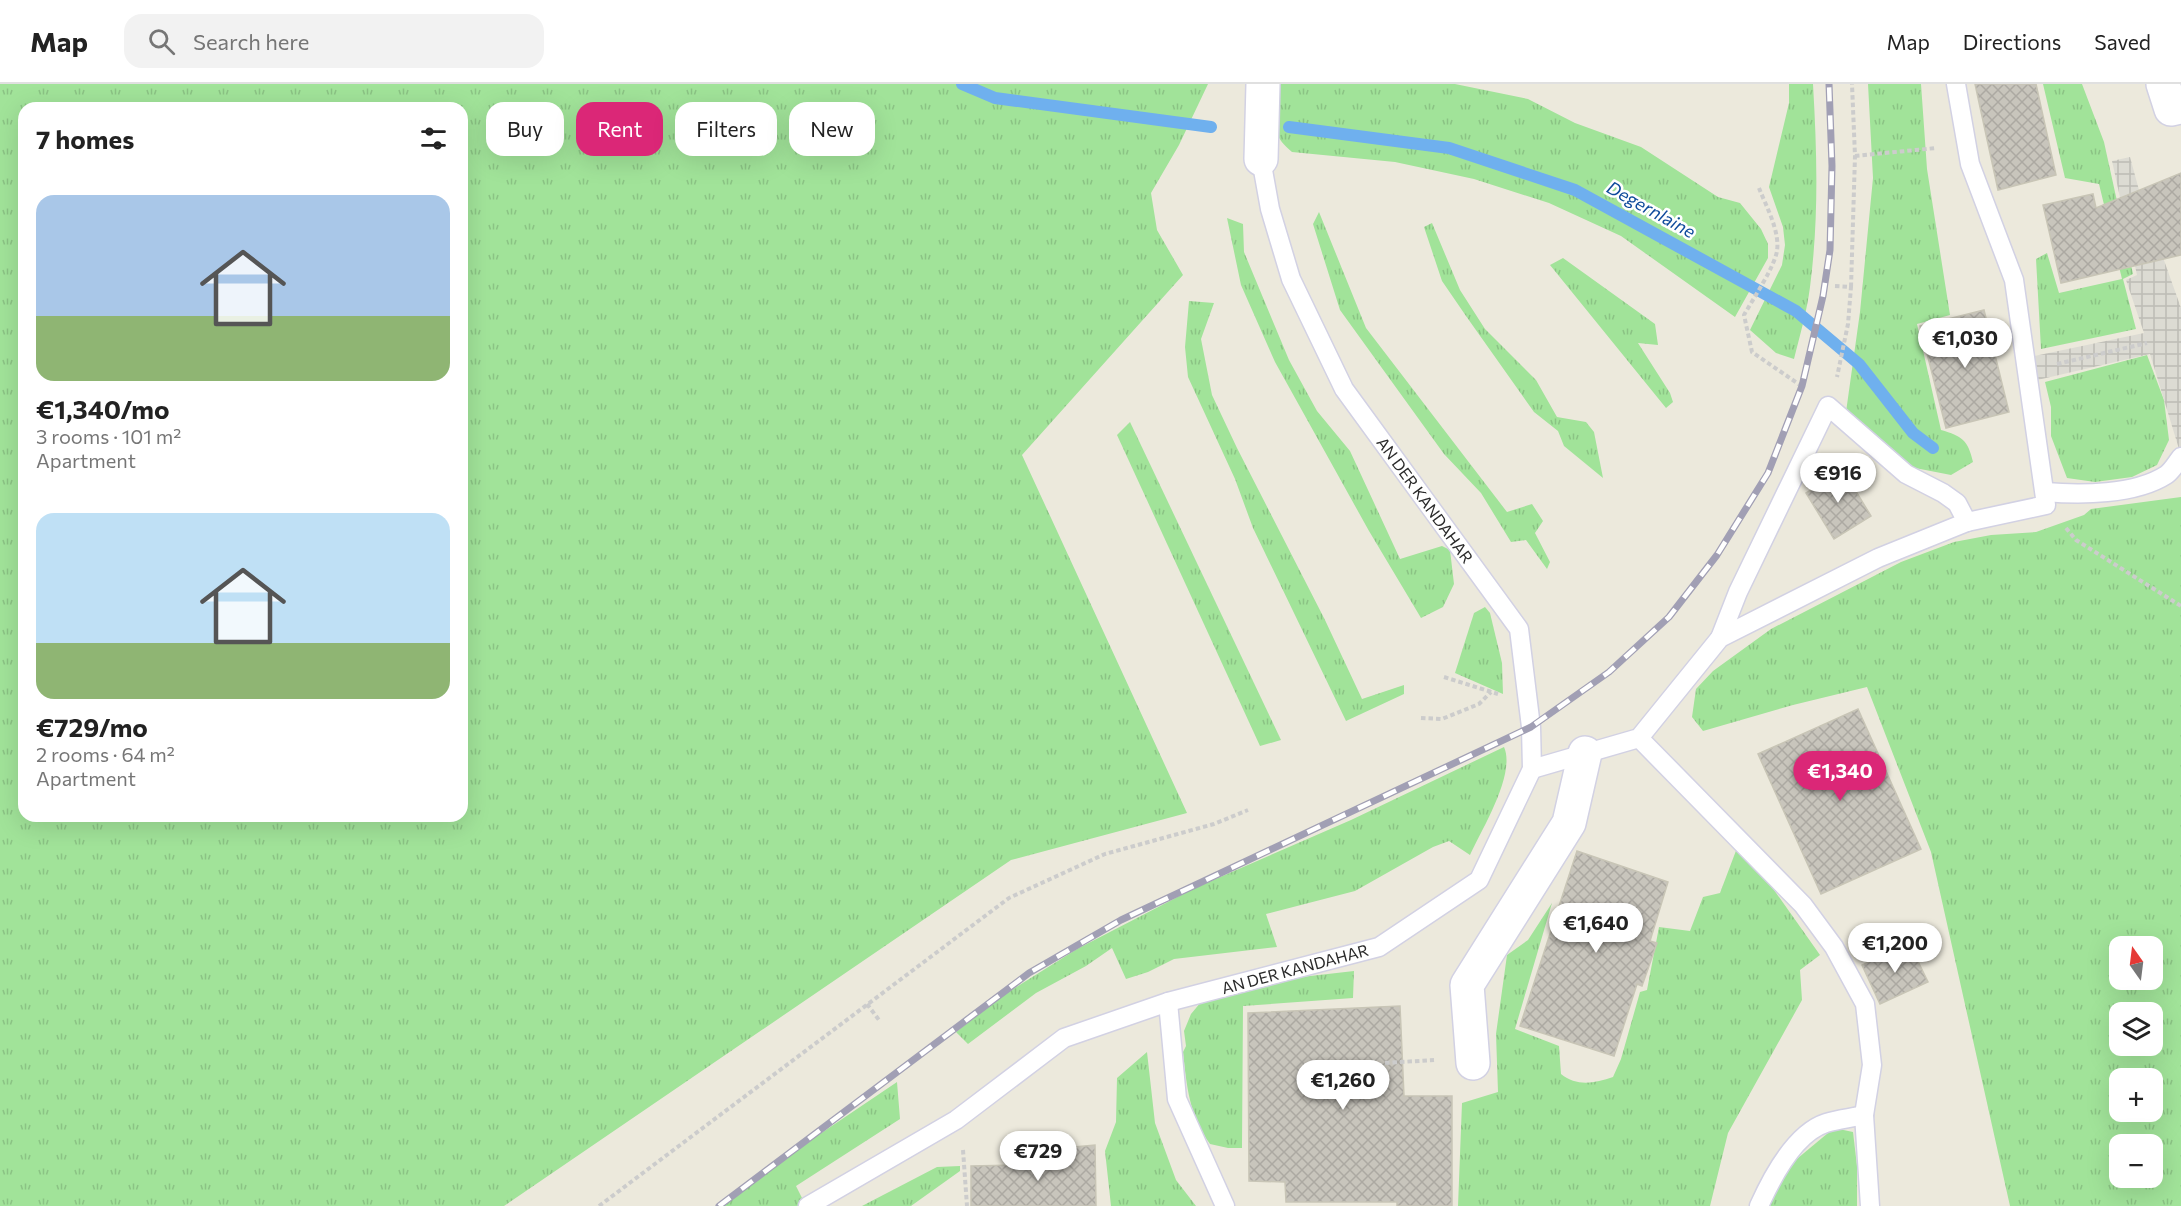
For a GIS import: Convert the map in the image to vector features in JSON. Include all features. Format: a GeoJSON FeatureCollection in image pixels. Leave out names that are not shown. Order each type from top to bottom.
{"type":"FeatureCollection","features":[{"type":"Feature","properties":{"kind":"street","name":"AN DER KANDAHAR"},"geometry":{"type":"LineString","coordinates":[[1262,159],[1263,84]]}},
{"type":"Feature","properties":{"kind":"street"},"geometry":{"type":"LineString","coordinates":[[2163,84],[2171,109],[2181,107]]}},
{"type":"Feature","properties":{"kind":"street"},"geometry":{"type":"LineString","coordinates":[[1473,1060],[1467,985],[1569,823],[1585,753]]}},
{"type":"Feature","properties":{"kind":"lane"},"geometry":{"type":"LineString","coordinates":[[1956,84],[1970,164],[2014,280],[2046,498]]}},
{"type":"Feature","properties":{"kind":"lane","name":"AN DER KANDAHAR"},"geometry":{"type":"LineString","coordinates":[[808,1206],[961,1117],[1064,1038],[1168,1002],[1379,947],[1479,880],[1532,769],[1528,704],[1519,629],[1344,389],[1292,279],[1270,209],[1262,159]]}},
{"type":"Feature","properties":{"kind":"lane"},"geometry":{"type":"LineString","coordinates":[[1532,769],[1639,738],[1720,638],[1738,592],[1828,406],[1906,474],[1957,503],[1967,522]]}},
{"type":"Feature","properties":{"kind":"lane"},"geometry":{"type":"LineString","coordinates":[[1720,638],[1878,558],[1967,522],[2046,498],[2137,487],[2167,475],[2181,457]]}},
{"type":"Feature","properties":{"kind":"lane"},"geometry":{"type":"LineString","coordinates":[[1639,738],[1803,905],[1834,947],[1865,1004],[1872,1065],[1864,1115],[1870,1206]]}},
{"type":"Feature","properties":{"kind":"lane"},"geometry":{"type":"LineString","coordinates":[[1168,1002],[1176,1099],[1225,1206]]}},
{"type":"Feature","properties":{"kind":"lane"},"geometry":{"type":"LineString","coordinates":[[1760,1206],[1766,1189],[1793,1145],[1825,1123],[1864,1115]]}},
{"type":"Feature","properties":{"kind":"path"},"geometry":{"type":"LineString","coordinates":[[1838,371],[1848,324],[1851,287],[1856,156],[1852,84]]}},
{"type":"Feature","properties":{"kind":"path"},"geometry":{"type":"LineString","coordinates":[[1856,156],[1967,146]]}},
{"type":"Feature","properties":{"kind":"path"},"geometry":{"type":"LineString","coordinates":[[1759,188],[1774,230],[1777,251],[1744,315],[1752,352],[1828,406]]}},
{"type":"Feature","properties":{"kind":"path"},"geometry":{"type":"LineString","coordinates":[[1835,286],[1851,287]]}},
{"type":"Feature","properties":{"kind":"path"},"geometry":{"type":"LineString","coordinates":[[2027,371],[2147,343]]}},
{"type":"Feature","properties":{"kind":"path"},"geometry":{"type":"LineString","coordinates":[[2046,498],[2076,540],[2181,606]]}},
{"type":"Feature","properties":{"kind":"path"},"geometry":{"type":"LineString","coordinates":[[1444,677],[1528,704]]}},
{"type":"Feature","properties":{"kind":"path"},"geometry":{"type":"LineString","coordinates":[[1421,718],[1442,719],[1479,704],[1491,692]]}},
{"type":"Feature","properties":{"kind":"path"},"geometry":{"type":"LineString","coordinates":[[599,1206],[1009,898],[1105,854],[1214,824],[1248,810]]}},
{"type":"Feature","properties":{"kind":"path"},"geometry":{"type":"LineString","coordinates":[[867,1004],[879,1020]]}},
{"type":"Feature","properties":{"kind":"path"},"geometry":{"type":"LineString","coordinates":[[1385,1063],[1473,1060]]}},
{"type":"Feature","properties":{"kind":"path"},"geometry":{"type":"LineString","coordinates":[[961,1117],[967,1206]]}},
{"type":"Feature","properties":{"kind":"green space"},"geometry":{"type":"Polygon","coordinates":[[[0,84],[1208,84],[1179,145],[1151,193],[1157,230],[1183,275],[1022,455],[1187,813],[1011,860],[504,1206],[0,1206],[0,84]]]}},
{"type":"Feature","properties":{"kind":"green space"},"geometry":{"type":"Polygon","coordinates":[[[1273,84],[1455,84],[1528,99],[1575,123],[1641,147],[1718,197],[1740,203],[1761,229],[1768,244],[1768,258],[1735,317],[1621,236],[1549,203],[1474,179],[1395,162],[1292,152],[1278,137],[1275,129],[1272,113],[1273,84]]]}},
{"type":"Feature","properties":{"kind":"green space"},"geometry":{"type":"Polygon","coordinates":[[[1789,84],[1813,84],[1816,160],[1815,235],[1810,287],[1794,359],[1776,353],[1750,330],[1782,265],[1785,245],[1783,227],[1769,187],[1789,103],[1789,84]]]}},
{"type":"Feature","properties":{"kind":"green space"},"geometry":{"type":"Polygon","coordinates":[[[1868,84],[1921,84],[1927,169],[1950,315],[1917,324],[1941,430],[1963,440],[1973,462],[1951,475],[1910,467],[1846,412],[1860,312],[1873,178],[1868,84]]]}},
{"type":"Feature","properties":{"kind":"green space"},"geometry":{"type":"Polygon","coordinates":[[[2043,84],[2082,84],[2104,142],[2133,274],[2123,279],[2136,329],[2041,349],[2036,259],[2047,253],[2059,293],[2122,279],[2099,184],[2065,178],[2043,84]]]}},
{"type":"Feature","properties":{"kind":"green space"},"geometry":{"type":"Polygon","coordinates":[[[1319,212],[1366,328],[1507,512],[1532,504],[1543,521],[1535,533],[1550,562],[1547,569],[1526,540],[1511,542],[1481,493],[1444,454],[1340,310],[1313,224],[1319,212]]]}},
{"type":"Feature","properties":{"kind":"green space"},"geometry":{"type":"Polygon","coordinates":[[[1227,218],[1243,224],[1244,252],[1289,360],[1317,411],[1350,451],[1400,559],[1442,546],[1450,550],[1454,584],[1443,607],[1421,618],[1369,531],[1275,362],[1241,285],[1227,218]]]}},
{"type":"Feature","properties":{"kind":"green space"},"geometry":{"type":"Polygon","coordinates":[[[1432,223],[1460,290],[1485,329],[1536,380],[1557,417],[1586,422],[1594,432],[1603,478],[1564,446],[1558,431],[1534,412],[1442,281],[1424,227],[1432,223]]]}},
{"type":"Feature","properties":{"kind":"green space"},"geometry":{"type":"Polygon","coordinates":[[[1563,258],[1655,324],[1658,345],[1638,343],[1670,393],[1673,402],[1666,408],[1550,265],[1563,258]]]}},
{"type":"Feature","properties":{"kind":"green space"},"geometry":{"type":"Polygon","coordinates":[[[1189,301],[1214,303],[1201,339],[1212,395],[1362,699],[1404,685],[1404,694],[1346,721],[1253,528],[1235,479],[1188,377],[1185,347],[1189,301]]]}},
{"type":"Feature","properties":{"kind":"green space"},"geometry":{"type":"Polygon","coordinates":[[[2147,355],[2164,400],[2169,440],[2157,465],[2132,477],[2095,482],[2067,478],[2051,436],[2051,407],[2045,382],[2147,355]]]}},
{"type":"Feature","properties":{"kind":"green space"},"geometry":{"type":"Polygon","coordinates":[[[1130,422],[1281,740],[1260,746],[1117,435],[1130,422]]]}},
{"type":"Feature","properties":{"kind":"green space"},"geometry":{"type":"Polygon","coordinates":[[[2181,497],[2181,1206],[2010,1206],[1931,852],[1867,687],[1703,731],[1692,717],[1696,689],[1713,671],[1771,629],[1901,562],[1954,542],[1991,535],[2036,532],[2084,515],[2091,509],[2181,497]]]}},
{"type":"Feature","properties":{"kind":"green space"},"geometry":{"type":"Polygon","coordinates":[[[1485,607],[1490,613],[1502,663],[1503,694],[1455,673],[1474,613],[1485,607]]]}},
{"type":"Feature","properties":{"kind":"green space"},"geometry":{"type":"Polygon","coordinates":[[[1504,747],[1506,758],[1502,786],[1470,855],[1449,841],[1433,847],[1355,891],[1266,914],[1277,947],[1174,959],[1148,972],[1126,979],[1112,948],[1086,966],[1036,993],[968,1044],[956,1032],[1005,994],[1077,949],[1195,888],[1351,820],[1504,747]]]}},
{"type":"Feature","properties":{"kind":"green space"},"geometry":{"type":"Polygon","coordinates":[[[1737,848],[1762,873],[1820,955],[1800,970],[1802,1000],[1728,1133],[1710,1206],[1458,1206],[1462,1103],[1498,1092],[1496,1034],[1507,955],[1528,940],[1552,903],[1515,1029],[1559,1046],[1561,1074],[1573,1081],[1586,1083],[1613,1077],[1621,1059],[1640,992],[1647,990],[1659,927],[1690,931],[1703,897],[1720,893],[1737,848]]]}},
{"type":"Feature","properties":{"kind":"green space"},"geometry":{"type":"Polygon","coordinates":[[[1354,971],[1353,998],[1243,1006],[1242,1148],[1210,1144],[1193,1111],[1186,1077],[1183,1052],[1186,1046],[1184,1031],[1191,1014],[1201,1002],[1284,979],[1354,971]]]}},
{"type":"Feature","properties":{"kind":"green space"},"geometry":{"type":"Polygon","coordinates":[[[1147,1052],[1155,1123],[1176,1180],[1196,1206],[1111,1206],[1105,1151],[1116,1122],[1117,1078],[1147,1052]]]}},
{"type":"Feature","properties":{"kind":"green space"},"geometry":{"type":"Polygon","coordinates":[[[897,1082],[900,1119],[796,1186],[806,1206],[724,1206],[771,1167],[897,1082]]]}},
{"type":"Feature","properties":{"kind":"green space"},"geometry":{"type":"Polygon","coordinates":[[[1834,1128],[1853,1132],[1857,1166],[1857,1206],[1764,1206],[1786,1168],[1834,1128]]]}},
{"type":"Feature","properties":{"kind":"green space"},"geometry":{"type":"Polygon","coordinates":[[[960,1166],[960,1171],[911,1206],[862,1206],[937,1167],[960,1166]]]}},
{"type":"Feature","properties":{"kind":"shaded area"},"geometry":{"type":"Polygon","coordinates":[[[2130,157],[2139,190],[2181,308],[2181,448],[2179,449],[2150,354],[2029,382],[2025,358],[2144,333],[2126,280],[2137,275],[2112,161],[2130,157]]]}},
{"type":"Feature","properties":{"kind":"building"},"geometry":{"type":"Polygon","coordinates":[[[1975,84],[2036,84],[2056,175],[1998,190],[1975,84]]]}},
{"type":"Feature","properties":{"kind":"building"},"geometry":{"type":"Polygon","coordinates":[[[2181,173],[2181,255],[2061,283],[2043,205],[2093,194],[2096,208],[2181,173]]]}},
{"type":"Feature","properties":{"kind":"building"},"geometry":{"type":"Polygon","coordinates":[[[1984,310],[2009,412],[1946,428],[1920,326],[1984,310]]]}},
{"type":"Feature","properties":{"kind":"building"},"geometry":{"type":"Polygon","coordinates":[[[1843,470],[1871,516],[1834,539],[1806,493],[1843,470]]]}},
{"type":"Feature","properties":{"kind":"building"},"geometry":{"type":"Polygon","coordinates":[[[1858,709],[1921,849],[1821,894],[1758,754],[1858,709]]]}},
{"type":"Feature","properties":{"kind":"building"},"geometry":{"type":"Polygon","coordinates":[[[1577,851],[1668,882],[1650,941],[1657,943],[1642,986],[1637,984],[1614,1056],[1520,1026],[1577,851]]]}},
{"type":"Feature","properties":{"kind":"building"},"geometry":{"type":"Polygon","coordinates":[[[1909,943],[1928,982],[1880,1004],[1862,965],[1909,943]]]}},
{"type":"Feature","properties":{"kind":"building"},"geometry":{"type":"Polygon","coordinates":[[[1400,1006],[1404,1096],[1452,1096],[1452,1206],[1397,1206],[1397,1202],[1286,1202],[1285,1182],[1249,1181],[1248,1013],[1400,1006]]]}},
{"type":"Feature","properties":{"kind":"building"},"geometry":{"type":"Polygon","coordinates":[[[1095,1145],[1096,1206],[971,1206],[971,1166],[1063,1164],[1063,1148],[1095,1145]]]}},
{"type":"Feature","properties":{"kind":"waterway","name":"Degernlaine"},"geometry":{"type":"LineString","coordinates":[[962,84],[995,98],[1211,127]]}},
{"type":"Feature","properties":{"kind":"waterway","name":"Degernlaine"},"geometry":{"type":"LineString","coordinates":[[1289,127],[1449,148],[1575,190],[1796,311],[1859,364],[1913,433],[1933,448]]}},
{"type":"Feature","properties":{"kind":"railway"},"geometry":{"type":"LineString","coordinates":[[719,1206],[1029,973],[1121,920],[1531,727],[1609,672],[1669,617],[1717,555],[1768,473],[1802,386],[1823,296],[1830,250],[1832,166],[1829,84]]}}]}
